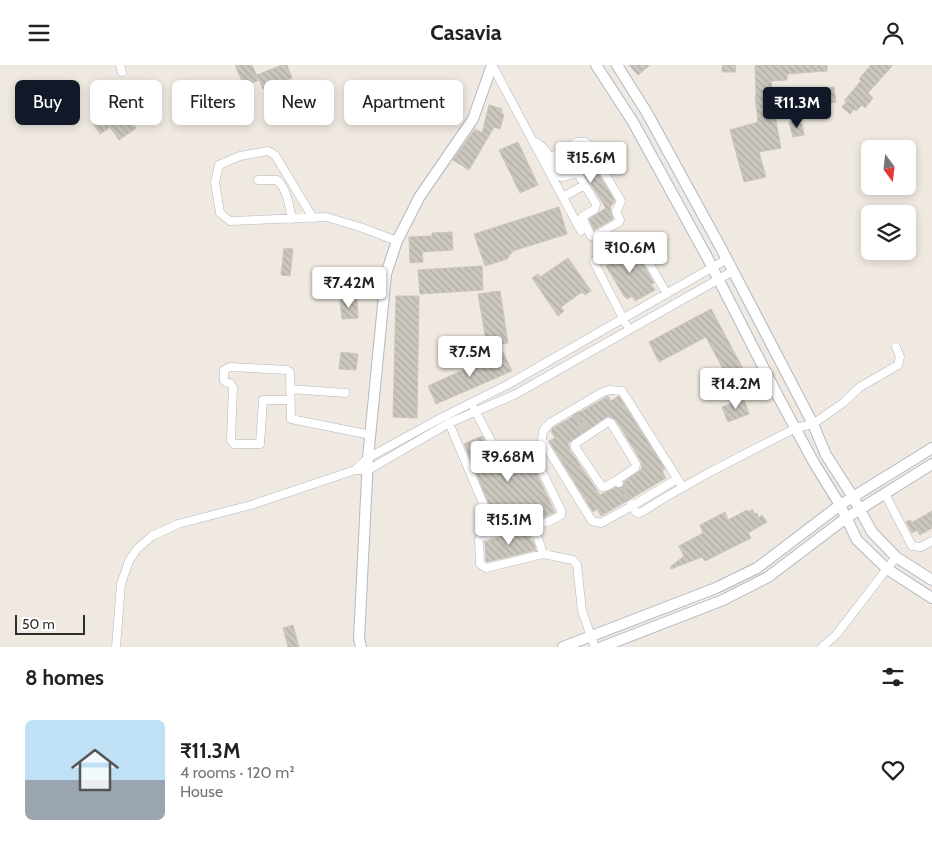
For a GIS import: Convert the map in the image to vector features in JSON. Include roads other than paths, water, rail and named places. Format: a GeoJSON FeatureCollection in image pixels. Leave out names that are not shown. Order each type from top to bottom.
{"type":"FeatureCollection","features":[{"type":"Feature","properties":{"kind":"street"},"geometry":{"type":"LineString","coordinates":[[492,65],[581,231]]}},
{"type":"Feature","properties":{"kind":"street"},"geometry":{"type":"LineString","coordinates":[[361,647],[359,639],[368,458],[386,274],[397,241],[420,196],[472,119],[492,65]]}},
{"type":"Feature","properties":{"kind":"street"},"geometry":{"type":"LineString","coordinates":[[596,65],[632,121],[712,267],[813,461],[840,505],[857,540],[887,569],[932,598]]}},
{"type":"Feature","properties":{"kind":"street"},"geometry":{"type":"LineString","coordinates":[[617,65],[648,113],[727,259],[826,455],[854,497],[872,532],[896,557],[932,580]]}},
{"type":"Feature","properties":{"kind":"street"},"geometry":{"type":"LineString","coordinates":[[632,121],[648,113]]}},
{"type":"Feature","properties":{"kind":"street"},"geometry":{"type":"LineString","coordinates":[[533,141],[539,143],[561,177],[564,178],[574,173],[578,174],[596,205],[595,209],[582,217],[593,237],[619,222],[620,219],[616,212],[621,201],[586,142],[577,142],[550,158]]}},
{"type":"Feature","properties":{"kind":"street"},"geometry":{"type":"LineString","coordinates":[[313,218],[275,155],[268,151],[240,156],[219,165],[215,182],[220,213],[230,221],[292,219],[313,218],[326,217],[397,241]]}},
{"type":"Feature","properties":{"kind":"street"},"geometry":{"type":"LineString","coordinates":[[258,180],[277,180],[280,183],[285,190],[292,219]]}},
{"type":"Feature","properties":{"kind":"street"},"geometry":{"type":"LineString","coordinates":[[563,197],[584,185]]}},
{"type":"Feature","properties":{"kind":"street"},"geometry":{"type":"LineString","coordinates":[[629,330],[594,262],[597,257],[627,240],[636,241],[667,294]]}},
{"type":"Feature","properties":{"kind":"street"},"geometry":{"type":"LineString","coordinates":[[356,470],[368,458],[508,385],[727,259]]}},
{"type":"Feature","properties":{"kind":"street"},"geometry":{"type":"LineString","coordinates":[[116,647],[121,585],[129,561],[137,549],[152,536],[178,524],[250,505],[356,470],[368,470],[449,423],[516,394],[733,271]]}},
{"type":"Feature","properties":{"kind":"street"},"geometry":{"type":"LineString","coordinates":[[631,504],[636,512],[640,513],[682,486],[796,428],[812,424],[843,403],[860,387],[898,365],[900,357],[896,347]]}},
{"type":"Feature","properties":{"kind":"street"},"geometry":{"type":"LineString","coordinates":[[765,369],[780,361]]}},
{"type":"Feature","properties":{"kind":"street"},"geometry":{"type":"LineString","coordinates":[[290,400],[262,401],[260,444],[237,445],[232,443],[234,388],[231,384],[224,381],[224,370],[226,368],[288,370],[290,373],[290,400],[290,417],[293,421],[371,435]]}},
{"type":"Feature","properties":{"kind":"street"},"geometry":{"type":"LineString","coordinates":[[290,389],[345,393]]}},
{"type":"Feature","properties":{"kind":"street"},"geometry":{"type":"LineString","coordinates":[[677,479],[601,523],[592,521],[542,440],[543,431],[550,423],[574,412],[601,393],[609,390],[622,391],[682,486]]}},
{"type":"Feature","properties":{"kind":"street"},"geometry":{"type":"LineString","coordinates":[[449,423],[491,522],[524,511],[531,522],[537,524],[542,524],[560,515],[561,510],[534,455],[532,453],[506,465],[503,463],[471,403]]}},
{"type":"Feature","properties":{"kind":"street"},"geometry":{"type":"LineString","coordinates":[[608,422],[611,423],[636,464],[635,468],[618,482],[602,487],[575,447],[575,444],[588,434],[608,422]]}},
{"type":"Feature","properties":{"kind":"street"},"geometry":{"type":"LineString","coordinates":[[563,647],[716,588],[757,568],[840,505],[932,447]]}},
{"type":"Feature","properties":{"kind":"street"},"geometry":{"type":"LineString","coordinates":[[602,647],[723,599],[768,577],[846,518],[932,464]]}},
{"type":"Feature","properties":{"kind":"street"},"geometry":{"type":"LineString","coordinates":[[885,494],[912,546],[921,547],[932,541]]}},
{"type":"Feature","properties":{"kind":"street"},"geometry":{"type":"LineString","coordinates":[[543,554],[538,538],[531,527],[526,525],[479,539],[480,564],[486,568],[543,554],[573,560],[577,565],[580,603],[590,637],[595,647]]}},
{"type":"Feature","properties":{"kind":"street"},"geometry":{"type":"LineString","coordinates":[[822,647],[836,635],[896,557]]}},
{"type":"Feature","properties":{"kind":"tunnel"},"geometry":{"type":"LineString","coordinates":[[575,413],[587,433]]}},
{"type":"Feature","properties":{"kind":"tunnel"},"geometry":{"type":"LineString","coordinates":[[619,483],[630,502]]}}]}
